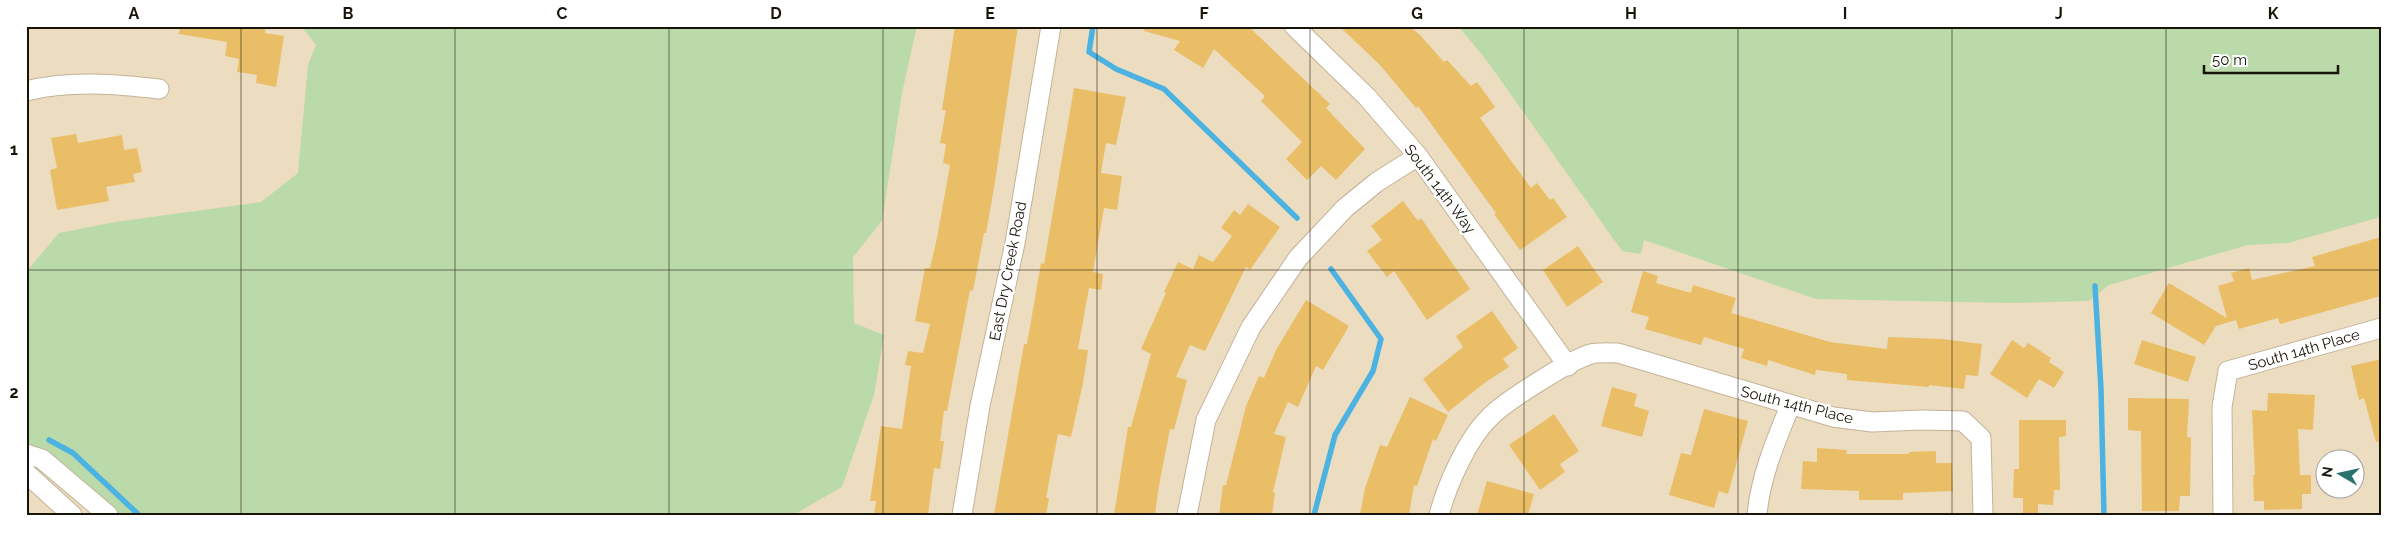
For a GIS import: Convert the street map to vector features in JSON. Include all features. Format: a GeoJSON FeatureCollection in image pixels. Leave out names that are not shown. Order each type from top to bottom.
{"type":"FeatureCollection","features":[{"type":"Feature","properties":{"kind":"street","name":"East Dry Creek Road"},"geometry":{"type":"LineString","coordinates":[[962,515],[978,415],[1015,243],[1051,26]]}},
{"type":"Feature","properties":{"kind":"street","name":"South 14th Way"},"geometry":{"type":"LineString","coordinates":[[1294,26],[1367,97],[1418,156],[1568,366]]}},
{"type":"Feature","properties":{"kind":"street"},"geometry":{"type":"LineString","coordinates":[[26,91],[51,84],[123,85],[159,89]]}},
{"type":"Feature","properties":{"kind":"street"},"geometry":{"type":"LineString","coordinates":[[1188,515],[1206,420],[1251,327],[1298,258],[1345,208],[1377,182],[1418,156]]}},
{"type":"Feature","properties":{"kind":"street","name":"South 14th Place"},"geometry":{"type":"LineString","coordinates":[[2223,515],[2222,407],[2228,371],[2381,328]]}},
{"type":"Feature","properties":{"kind":"street","name":"South 14th Place"},"geometry":{"type":"LineString","coordinates":[[1439,515],[1446,488],[1470,444],[1490,417],[1535,385],[1591,354],[1618,353],[1790,406],[1833,417],[1872,422],[1963,421],[1980,438],[1983,515]]}},
{"type":"Feature","properties":{"kind":"street"},"geometry":{"type":"LineString","coordinates":[[1757,515],[1758,502],[1776,439],[1790,406]]}},
{"type":"Feature","properties":{"kind":"street"},"geometry":{"type":"LineString","coordinates":[[26,454],[42,459],[108,515]]}},
{"type":"Feature","properties":{"kind":"street"},"geometry":{"type":"LineString","coordinates":[[26,473],[72,515]]}},
{"type":"Feature","properties":{"kind":"green space"},"geometry":{"type":"Polygon","coordinates":[[[301,26],[917,26],[902,93],[882,221],[853,257],[854,323],[884,335],[874,395],[842,487],[793,515],[114,515],[26,441],[26,272],[59,233],[115,222],[261,202],[298,173],[308,65],[316,45],[301,26]]]}},
{"type":"Feature","properties":{"kind":"green space"},"geometry":{"type":"Polygon","coordinates":[[[1458,26],[2381,26],[2381,217],[2288,243],[2248,245],[2109,285],[2089,301],[2012,303],[1816,299],[1644,240],[1641,254],[1622,251],[1487,61],[1458,26]]]}},
{"type":"Feature","properties":{"kind":"building"},"geometry":{"type":"Polygon","coordinates":[[[180,26],[266,26],[265,33],[284,36],[276,87],[256,83],[257,75],[237,72],[239,59],[225,56],[227,42],[179,34],[180,26]]]}},
{"type":"Feature","properties":{"kind":"building"},"geometry":{"type":"Polygon","coordinates":[[[955,26],[1018,26],[995,182],[973,291],[970,290],[947,411],[944,411],[940,441],[944,441],[940,469],[934,468],[928,515],[874,515],[876,501],[870,501],[881,426],[902,429],[911,366],[905,365],[908,351],[923,353],[930,324],[915,321],[925,268],[930,268],[937,238],[950,165],[943,163],[946,144],[940,143],[946,110],[942,110],[955,26]]]}},
{"type":"Feature","properties":{"kind":"building"},"geometry":{"type":"Polygon","coordinates":[[[1144,26],[1248,26],[1330,104],[1326,108],[1365,149],[1336,180],[1321,166],[1307,180],[1286,159],[1302,142],[1261,101],[1265,96],[1214,49],[1203,68],[1174,50],[1180,41],[1144,31],[1144,26]]]}},
{"type":"Feature","properties":{"kind":"building"},"geometry":{"type":"Polygon","coordinates":[[[1339,26],[1409,26],[1420,35],[1444,62],[1447,60],[1471,86],[1477,82],[1495,107],[1480,118],[1531,188],[1537,183],[1550,200],[1553,198],[1567,217],[1520,250],[1494,214],[1496,213],[1418,106],[1416,108],[1379,64],[1339,26]]]}},
{"type":"Feature","properties":{"kind":"building"},"geometry":{"type":"Polygon","coordinates":[[[1074,88],[1126,97],[1116,145],[1106,143],[1101,173],[1122,176],[1117,210],[1104,208],[1093,272],[1103,274],[1101,290],[1089,288],[1078,349],[1088,350],[1083,383],[1071,437],[1058,434],[1046,498],[1049,498],[1046,515],[994,515],[1024,344],[1027,344],[1041,263],[1044,264],[1074,88]]]}},
{"type":"Feature","properties":{"kind":"building"},"geometry":{"type":"Polygon","coordinates":[[[76,134],[78,143],[122,135],[124,150],[137,148],[142,172],[133,174],[135,182],[106,187],[109,201],[57,210],[50,170],[57,168],[51,138],[76,134]]]}},
{"type":"Feature","properties":{"kind":"building"},"geometry":{"type":"Polygon","coordinates":[[[1403,201],[1418,221],[1421,218],[1470,289],[1427,320],[1394,271],[1387,277],[1367,251],[1382,240],[1371,226],[1403,201]]]}},
{"type":"Feature","properties":{"kind":"building"},"geometry":{"type":"Polygon","coordinates":[[[1248,204],[1280,227],[1250,270],[1246,267],[1205,351],[1190,345],[1176,377],[1187,380],[1174,430],[1170,429],[1155,515],[1114,515],[1128,427],[1131,427],[1151,354],[1141,349],[1166,293],[1164,292],[1178,262],[1193,269],[1199,255],[1213,262],[1232,236],[1221,228],[1234,210],[1240,215],[1248,204]]]}},
{"type":"Feature","properties":{"kind":"building"},"geometry":{"type":"Polygon","coordinates":[[[2381,237],[2381,296],[2280,324],[2278,318],[2239,329],[2236,320],[2216,326],[2204,345],[2151,313],[2169,283],[2227,318],[2218,286],[2234,281],[2231,273],[2249,268],[2252,280],[2315,266],[2312,257],[2381,237]]]}},
{"type":"Feature","properties":{"kind":"building"},"geometry":{"type":"Polygon","coordinates":[[[1578,246],[1603,282],[1567,307],[1543,270],[1578,246]]]}},
{"type":"Feature","properties":{"kind":"building"},"geometry":{"type":"Polygon","coordinates":[[[1643,271],[1658,276],[1656,283],[1691,293],[1693,285],[1736,298],[1731,313],[1830,342],[1887,349],[1888,337],[1942,339],[1982,344],[1978,376],[1966,375],[1964,389],[1847,380],[1847,374],[1816,370],[1815,375],[1768,360],[1767,366],[1741,358],[1744,349],[1704,337],[1701,345],[1645,329],[1649,317],[1631,312],[1643,271]]]}},
{"type":"Feature","properties":{"kind":"building"},"geometry":{"type":"Polygon","coordinates":[[[1306,300],[1349,326],[1323,370],[1316,366],[1298,407],[1288,402],[1274,434],[1286,437],[1273,492],[1275,493],[1272,515],[1219,515],[1223,485],[1226,485],[1246,406],[1259,376],[1264,378],[1276,350],[1306,300]]]}},
{"type":"Feature","properties":{"kind":"building"},"geometry":{"type":"Polygon","coordinates":[[[1492,311],[1518,348],[1503,359],[1509,367],[1487,381],[1448,412],[1423,379],[1463,347],[1456,336],[1492,311]]]}},
{"type":"Feature","properties":{"kind":"building"},"geometry":{"type":"Polygon","coordinates":[[[2012,340],[2024,348],[2028,343],[2051,358],[2049,362],[2064,372],[2054,388],[2039,379],[2027,398],[1990,374],[2012,340]]]}},
{"type":"Feature","properties":{"kind":"building"},"geometry":{"type":"Polygon","coordinates":[[[2142,340],[2196,357],[2188,382],[2134,364],[2142,340]]]}},
{"type":"Feature","properties":{"kind":"building"},"geometry":{"type":"Polygon","coordinates":[[[2381,359],[2381,442],[2376,442],[2364,398],[2359,400],[2351,366],[2381,359]]]}},
{"type":"Feature","properties":{"kind":"building"},"geometry":{"type":"Polygon","coordinates":[[[1612,387],[1637,394],[1634,406],[1649,411],[1642,437],[1601,426],[1612,387]]]}},
{"type":"Feature","properties":{"kind":"building"},"geometry":{"type":"Polygon","coordinates":[[[2268,393],[2315,395],[2313,430],[2298,429],[2300,475],[2311,475],[2311,494],[2302,494],[2302,509],[2264,510],[2264,501],[2254,501],[2253,475],[2255,475],[2252,410],[2267,411],[2268,393]]]}},
{"type":"Feature","properties":{"kind":"building"},"geometry":{"type":"Polygon","coordinates":[[[1410,397],[1448,415],[1436,441],[1433,439],[1417,486],[1414,485],[1409,515],[1360,515],[1365,488],[1380,445],[1387,447],[1410,397]]]}},
{"type":"Feature","properties":{"kind":"building"},"geometry":{"type":"Polygon","coordinates":[[[2128,398],[2189,399],[2187,437],[2191,438],[2190,496],[2180,496],[2179,511],[2142,511],[2141,431],[2128,430],[2128,398]]]}},
{"type":"Feature","properties":{"kind":"building"},"geometry":{"type":"Polygon","coordinates":[[[1704,409],[1748,421],[1728,494],[1719,491],[1714,508],[1669,495],[1681,453],[1691,455],[1704,409]]]}},
{"type":"Feature","properties":{"kind":"building"},"geometry":{"type":"Polygon","coordinates":[[[1554,414],[1579,451],[1560,464],[1565,472],[1540,490],[1509,445],[1554,414]]]}},
{"type":"Feature","properties":{"kind":"building"},"geometry":{"type":"Polygon","coordinates":[[[2019,420],[2066,420],[2066,436],[2059,437],[2060,490],[2054,490],[2053,505],[2038,504],[2038,514],[2023,513],[2023,498],[2013,498],[2014,469],[2019,469],[2019,420]]]}},
{"type":"Feature","properties":{"kind":"building"},"geometry":{"type":"Polygon","coordinates":[[[1817,448],[1847,450],[1846,454],[1909,454],[1909,452],[1936,451],[1936,463],[1952,463],[1953,491],[1903,493],[1903,500],[1859,500],[1859,491],[1801,489],[1803,461],[1817,462],[1817,448]]]}},
{"type":"Feature","properties":{"kind":"building"},"geometry":{"type":"Polygon","coordinates":[[[1487,481],[1534,494],[1528,515],[1477,515],[1487,481]]]}},
{"type":"Feature","properties":{"kind":"waterway"},"geometry":{"type":"LineString","coordinates":[[1093,26],[1089,52],[1116,69],[1164,89],[1297,218]]}},
{"type":"Feature","properties":{"kind":"waterway"},"geometry":{"type":"LineString","coordinates":[[1314,515],[1335,435],[1373,371],[1381,339],[1331,269]]}},
{"type":"Feature","properties":{"kind":"waterway"},"geometry":{"type":"LineString","coordinates":[[2095,286],[2101,389],[2104,515]]}},
{"type":"Feature","properties":{"kind":"waterway"},"geometry":{"type":"LineString","coordinates":[[49,440],[73,453],[139,515]]}}]}
